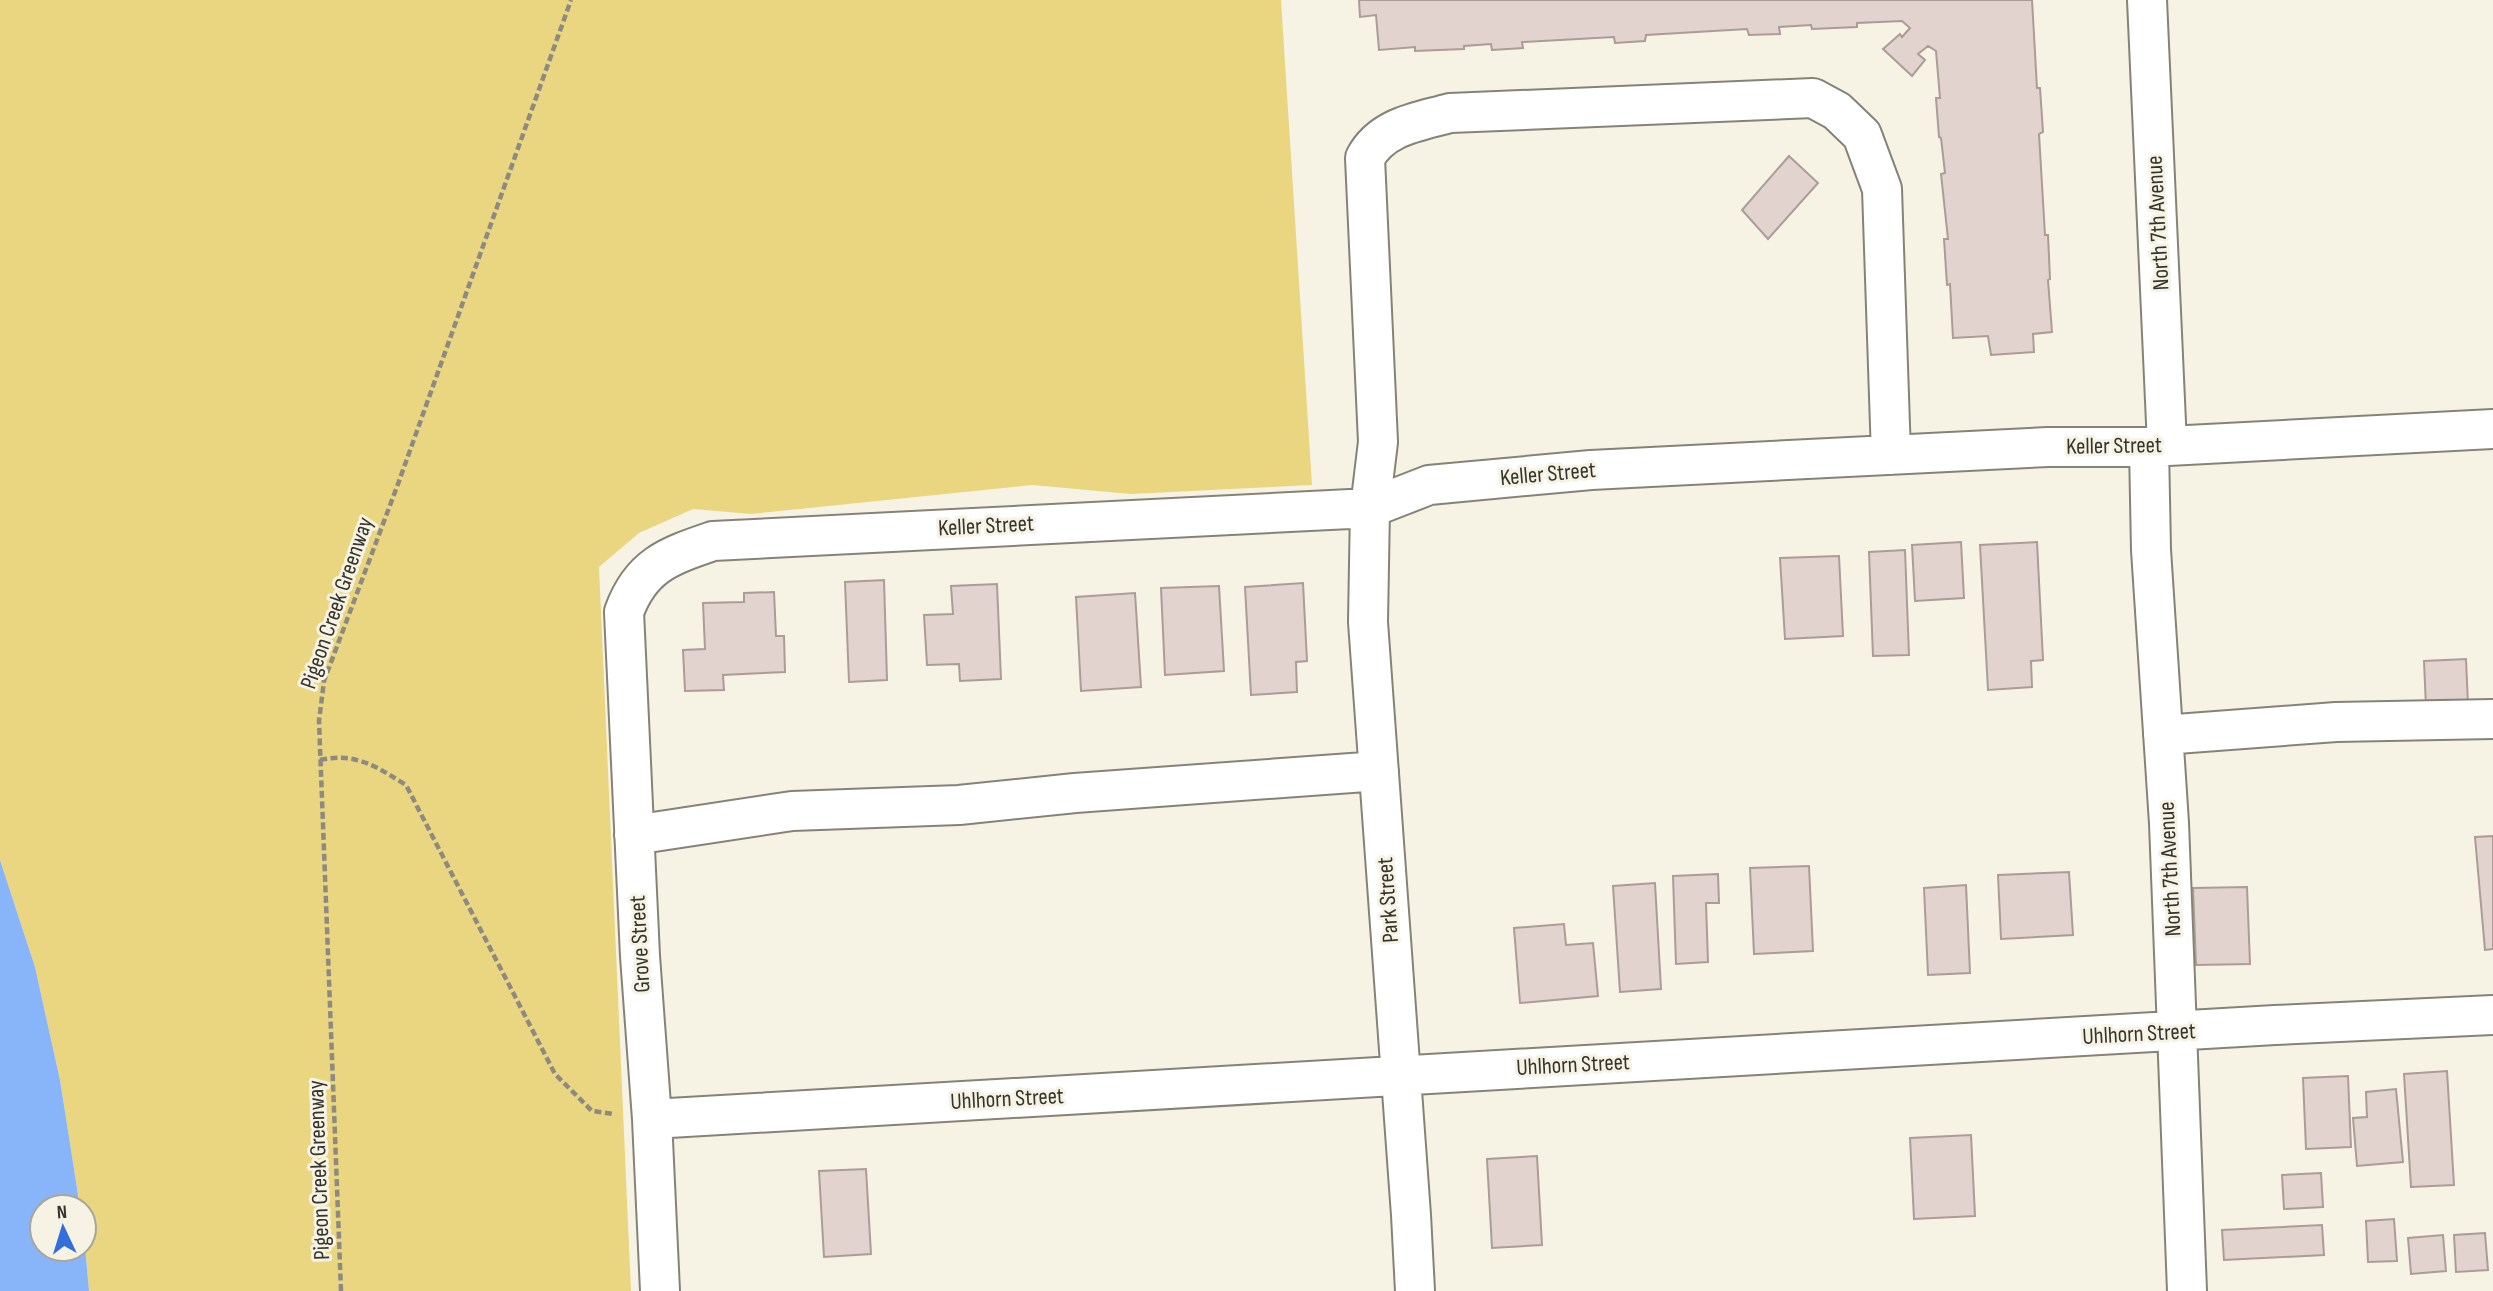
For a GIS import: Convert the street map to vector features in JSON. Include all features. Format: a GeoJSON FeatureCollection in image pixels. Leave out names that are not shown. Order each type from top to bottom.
{"type":"FeatureCollection","features":[{"type":"Feature","properties":{"kind":"street","name":"North 7th Avenue"},"geometry":{"type":"LineString","coordinates":[[2147,0],[2158,446],[2151,550],[2163,735],[2187,1291]]}},
{"type":"Feature","properties":{"kind":"street","name":"Park Street"},"geometry":{"type":"LineString","coordinates":[[1415,1291],[1368,622],[1370,508],[1378,442],[1364,158],[1370,148],[1395,128],[1450,113],[1813,98],[1837,111],[1862,135],[1882,189],[1891,455]]}},
{"type":"Feature","properties":{"kind":"street","name":"Keller Street"},"geometry":{"type":"LineString","coordinates":[[629,598],[654,566],[671,555],[713,541],[1370,508],[1429,485],[1591,470],[2048,447],[2158,446],[2493,429]]}},
{"type":"Feature","properties":{"kind":"street","name":"Grove Street"},"geometry":{"type":"LineString","coordinates":[[629,598],[624,612],[660,1291]]}},
{"type":"Feature","properties":{"kind":"street"},"geometry":{"type":"LineString","coordinates":[[2163,735],[2336,722],[2493,719]]}},
{"type":"Feature","properties":{"kind":"street"},"geometry":{"type":"LineString","coordinates":[[634,835],[792,811],[959,805],[1076,793],[1379,771]]}},
{"type":"Feature","properties":{"kind":"street","name":"Uhlhorn Street"},"geometry":{"type":"LineString","coordinates":[[652,1119],[1348,1080],[1400,1074],[2493,1014]]}},
{"type":"Feature","properties":{"kind":"path","name":"Pigeon Creek Greenway"},"geometry":{"type":"LineString","coordinates":[[341,1291],[320,760],[319,721],[324,681],[403,471],[571,0]]}},
{"type":"Feature","properties":{"kind":"path"},"geometry":{"type":"LineString","coordinates":[[320,760],[337,756],[370,762],[407,785],[555,1074],[592,1111],[652,1119]]}},
{"type":"Feature","properties":{"kind":"shaded area"},"geometry":{"type":"Polygon","coordinates":[[[0,0],[1281,0],[1312,485],[1131,494],[1032,485],[751,514],[693,509],[639,533],[599,567],[631,1291],[89,1291],[86,1263],[98,1263],[98,1193],[78,1193],[60,1080],[35,967],[0,860],[0,0]]]}},
{"type":"Feature","properties":{"kind":"water"},"geometry":{"type":"Polygon","coordinates":[[[0,860],[35,967],[60,1080],[78,1193],[28,1193],[28,1263],[86,1263],[89,1291],[0,1291],[0,860]]]}},
{"type":"Feature","properties":{"kind":"building"},"geometry":{"type":"Polygon","coordinates":[[[1359,0],[2032,0],[2037,88],[2040,88],[2043,132],[2039,134],[2045,235],[2048,235],[2052,332],[2033,334],[2034,352],[1991,355],[1988,336],[1953,338],[1944,239],[1948,239],[1941,174],[1945,173],[1936,98],[1940,98],[1936,51],[1928,46],[1918,54],[1925,60],[1912,76],[1883,49],[1900,34],[1902,37],[1910,28],[1902,21],[1857,23],[1857,27],[1779,27],[1780,34],[1749,35],[1747,29],[1646,35],[1645,41],[1615,43],[1614,37],[1522,42],[1523,48],[1492,50],[1491,44],[1464,46],[1464,49],[1415,51],[1415,47],[1379,50],[1376,15],[1360,17],[1359,0]]]}},
{"type":"Feature","properties":{"kind":"building"},"geometry":{"type":"Polygon","coordinates":[[[1789,156],[1818,183],[1768,239],[1742,210],[1789,156]]]}},
{"type":"Feature","properties":{"kind":"building"},"geometry":{"type":"Polygon","coordinates":[[[1961,542],[1964,598],[1915,601],[1912,545],[1961,542]]]}},
{"type":"Feature","properties":{"kind":"building"},"geometry":{"type":"Polygon","coordinates":[[[2037,542],[2043,660],[2031,661],[2032,687],[1988,690],[1980,545],[2037,542]]]}},
{"type":"Feature","properties":{"kind":"building"},"geometry":{"type":"Polygon","coordinates":[[[1905,550],[1909,655],[1873,656],[1869,552],[1905,550]]]}},
{"type":"Feature","properties":{"kind":"building"},"geometry":{"type":"Polygon","coordinates":[[[1839,556],[1843,636],[1785,639],[1780,558],[1839,556]]]}},
{"type":"Feature","properties":{"kind":"building"},"geometry":{"type":"Polygon","coordinates":[[[884,580],[887,680],[849,682],[845,582],[884,580]]]}},
{"type":"Feature","properties":{"kind":"building"},"geometry":{"type":"Polygon","coordinates":[[[1303,583],[1307,661],[1296,662],[1297,692],[1251,695],[1245,587],[1303,583]]]}},
{"type":"Feature","properties":{"kind":"building"},"geometry":{"type":"Polygon","coordinates":[[[997,584],[1001,679],[960,681],[959,664],[927,665],[924,615],[953,614],[951,586],[997,584]]]}},
{"type":"Feature","properties":{"kind":"building"},"geometry":{"type":"Polygon","coordinates":[[[1219,586],[1224,671],[1165,675],[1161,588],[1219,586]]]}},
{"type":"Feature","properties":{"kind":"building"},"geometry":{"type":"Polygon","coordinates":[[[774,592],[776,636],[784,636],[785,672],[723,675],[724,690],[685,691],[683,650],[705,649],[703,603],[744,602],[744,593],[774,592]]]}},
{"type":"Feature","properties":{"kind":"building"},"geometry":{"type":"Polygon","coordinates":[[[1135,593],[1141,687],[1081,691],[1076,597],[1135,593]]]}},
{"type":"Feature","properties":{"kind":"building"},"geometry":{"type":"Polygon","coordinates":[[[2466,659],[2468,705],[2426,707],[2424,661],[2466,659]]]}},
{"type":"Feature","properties":{"kind":"building"},"geometry":{"type":"Polygon","coordinates":[[[2493,836],[2493,949],[2485,950],[2475,837],[2493,836]]]}},
{"type":"Feature","properties":{"kind":"building"},"geometry":{"type":"Polygon","coordinates":[[[1809,866],[1813,951],[1754,954],[1750,868],[1809,866]]]}},
{"type":"Feature","properties":{"kind":"building"},"geometry":{"type":"Polygon","coordinates":[[[2069,872],[2073,935],[2001,939],[1998,875],[2069,872]]]}},
{"type":"Feature","properties":{"kind":"building"},"geometry":{"type":"Polygon","coordinates":[[[1718,874],[1719,903],[1706,903],[1708,962],[1676,964],[1673,876],[1718,874]]]}},
{"type":"Feature","properties":{"kind":"building"},"geometry":{"type":"Polygon","coordinates":[[[1655,883],[1661,989],[1620,992],[1613,886],[1655,883]]]}},
{"type":"Feature","properties":{"kind":"building"},"geometry":{"type":"Polygon","coordinates":[[[1966,885],[1970,973],[1928,975],[1924,888],[1966,885]]]}},
{"type":"Feature","properties":{"kind":"building"},"geometry":{"type":"Polygon","coordinates":[[[2247,887],[2250,964],[2196,965],[2193,888],[2247,887]]]}},
{"type":"Feature","properties":{"kind":"building"},"geometry":{"type":"Polygon","coordinates":[[[1564,924],[1566,945],[1593,943],[1598,996],[1520,1003],[1514,928],[1564,924]]]}},
{"type":"Feature","properties":{"kind":"building"},"geometry":{"type":"Polygon","coordinates":[[[2447,1071],[2454,1185],[2411,1187],[2404,1074],[2447,1071]]]}},
{"type":"Feature","properties":{"kind":"building"},"geometry":{"type":"Polygon","coordinates":[[[2348,1076],[2351,1147],[2306,1149],[2303,1078],[2348,1076]]]}},
{"type":"Feature","properties":{"kind":"building"},"geometry":{"type":"Polygon","coordinates":[[[2396,1089],[2403,1162],[2357,1166],[2353,1118],[2367,1117],[2366,1092],[2396,1089]]]}},
{"type":"Feature","properties":{"kind":"building"},"geometry":{"type":"Polygon","coordinates":[[[1971,1135],[1975,1216],[1914,1219],[1910,1138],[1971,1135]]]}},
{"type":"Feature","properties":{"kind":"building"},"geometry":{"type":"Polygon","coordinates":[[[1537,1156],[1542,1245],[1492,1248],[1487,1159],[1537,1156]]]}},
{"type":"Feature","properties":{"kind":"building"},"geometry":{"type":"Polygon","coordinates":[[[866,1169],[871,1254],[824,1257],[819,1171],[866,1169]]]}},
{"type":"Feature","properties":{"kind":"building"},"geometry":{"type":"Polygon","coordinates":[[[2321,1173],[2323,1207],[2284,1209],[2282,1175],[2321,1173]]]}},
{"type":"Feature","properties":{"kind":"building"},"geometry":{"type":"Polygon","coordinates":[[[2394,1219],[2397,1261],[2368,1262],[2366,1221],[2394,1219]]]}},
{"type":"Feature","properties":{"kind":"building"},"geometry":{"type":"Polygon","coordinates":[[[2322,1225],[2324,1255],[2224,1260],[2222,1230],[2322,1225]]]}},
{"type":"Feature","properties":{"kind":"building"},"geometry":{"type":"Polygon","coordinates":[[[2485,1233],[2488,1270],[2456,1272],[2454,1235],[2485,1233]]]}},
{"type":"Feature","properties":{"kind":"building"},"geometry":{"type":"Polygon","coordinates":[[[2443,1235],[2446,1271],[2411,1274],[2408,1238],[2443,1235]]]}}]}
